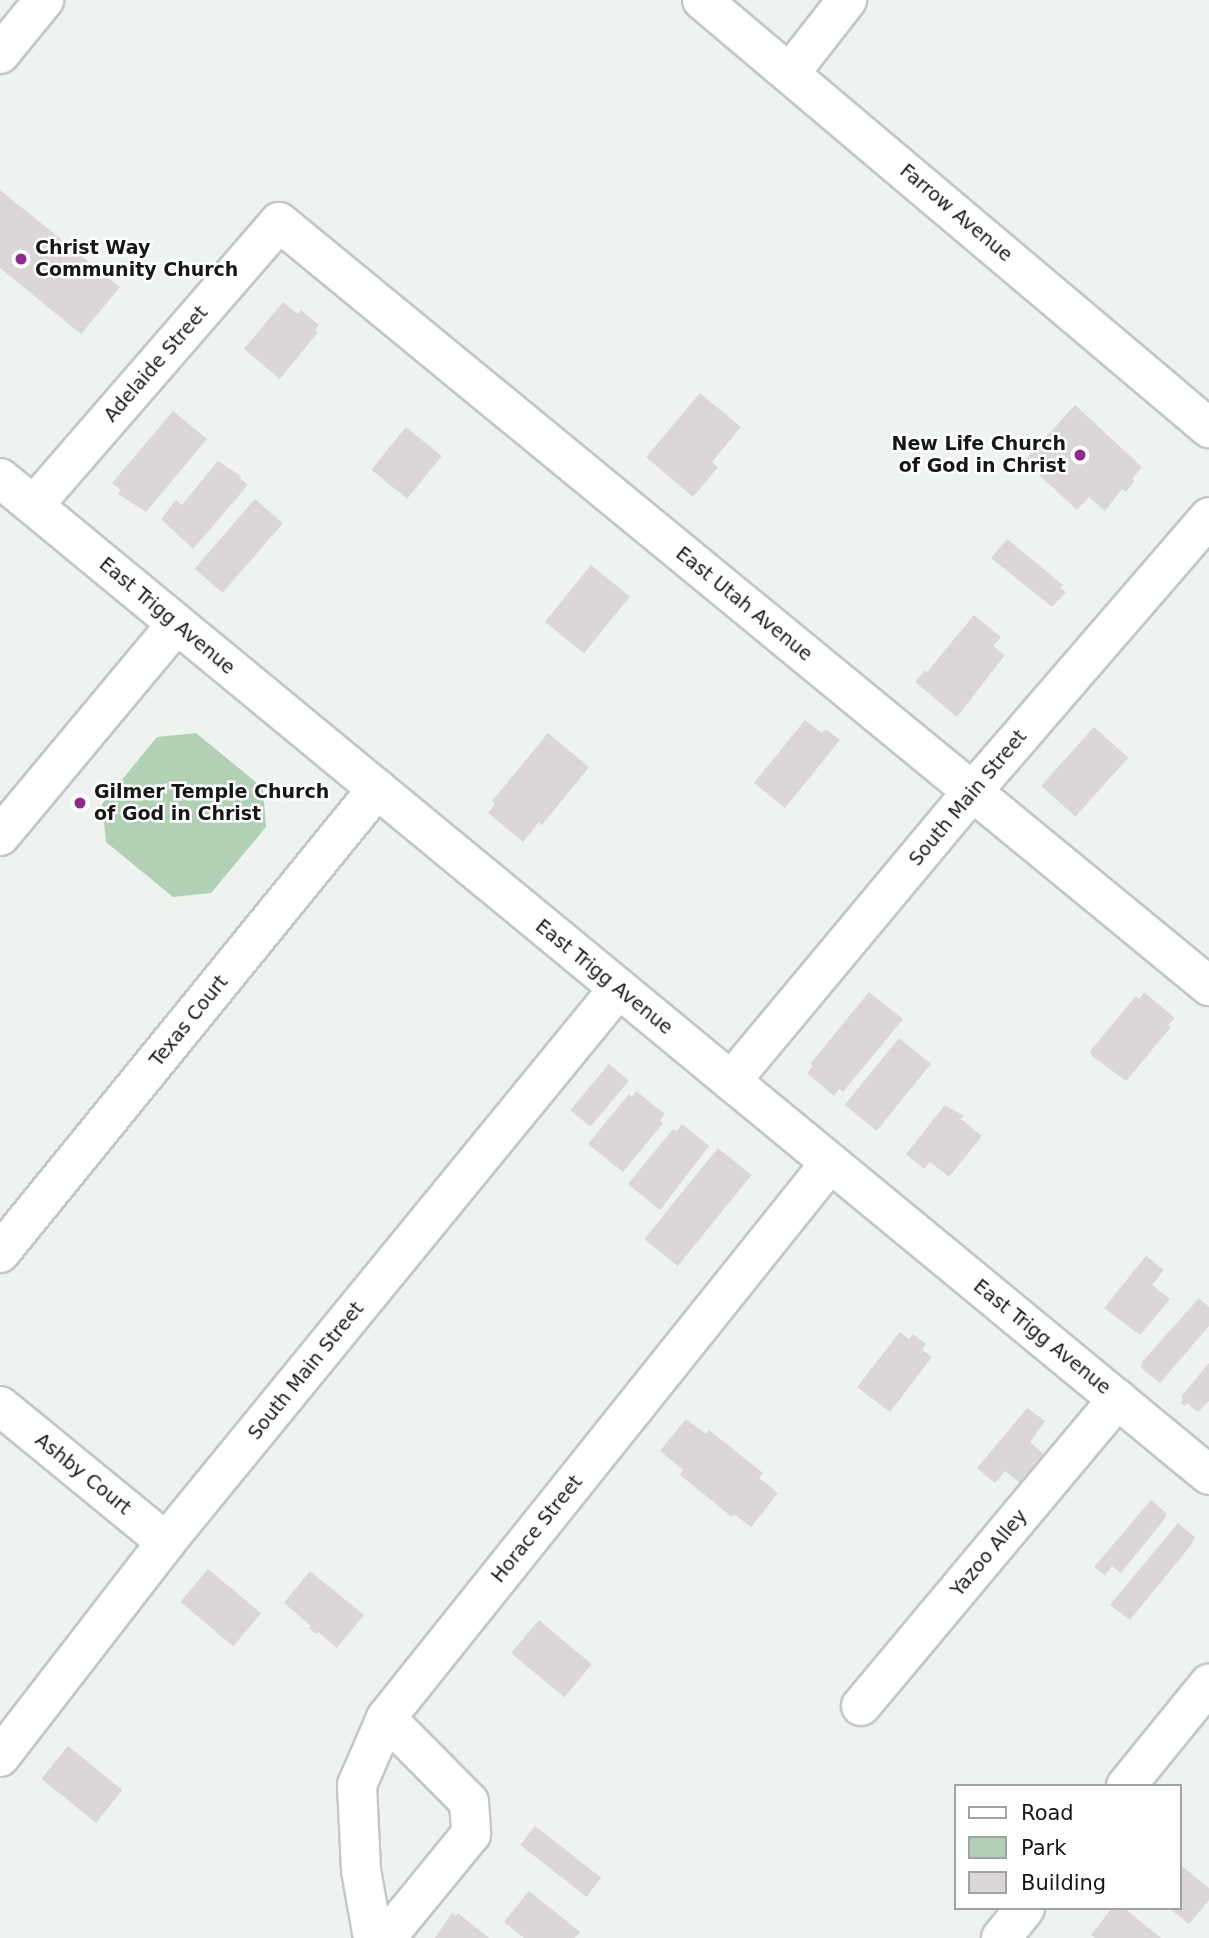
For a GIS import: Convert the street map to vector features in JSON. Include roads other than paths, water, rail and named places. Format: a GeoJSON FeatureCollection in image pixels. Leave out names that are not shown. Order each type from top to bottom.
{"type":"FeatureCollection","features":[{"type":"Feature","properties":{"kind":"street"},"geometry":{"type":"LineString","coordinates":[[0,54],[44,0]]}},
{"type":"Feature","properties":{"kind":"street","name":"Farrow Avenue"},"geometry":{"type":"LineString","coordinates":[[702,0],[1209,428]]}},
{"type":"Feature","properties":{"kind":"street"},"geometry":{"type":"LineString","coordinates":[[790,73],[847,0]]}},
{"type":"Feature","properties":{"kind":"street","name":"Adelaide Street"},"geometry":{"type":"LineString","coordinates":[[34,505],[279,222]]}},
{"type":"Feature","properties":{"kind":"street","name":"East Utah Avenue"},"geometry":{"type":"LineString","coordinates":[[279,222],[1209,986]]}},
{"type":"Feature","properties":{"kind":"street","name":"East Trigg Avenue"},"geometry":{"type":"LineString","coordinates":[[0,478],[1209,1475]]}},
{"type":"Feature","properties":{"kind":"street","name":"South Main Street"},"geometry":{"type":"LineString","coordinates":[[731,1081],[972,792],[1209,517]]}},
{"type":"Feature","properties":{"kind":"street"},"geometry":{"type":"LineString","coordinates":[[0,836],[176,625]]}},
{"type":"Feature","properties":{"kind":"street","name":"Texas Court"},"geometry":{"type":"LineString","coordinates":[[0,1253],[377,789]]}},
{"type":"Feature","properties":{"kind":"street","name":"South Main Street"},"geometry":{"type":"LineString","coordinates":[[0,1757],[166,1542],[618,989]]}},
{"type":"Feature","properties":{"kind":"street","name":"Horace Street"},"geometry":{"type":"LineString","coordinates":[[373,1938],[362,1870],[357,1785],[386,1718],[831,1163]]}},
{"type":"Feature","properties":{"kind":"street","name":"Yazoo Alley"},"geometry":{"type":"LineString","coordinates":[[861,1706],[1118,1399]]}},
{"type":"Feature","properties":{"kind":"street","name":"Ashby Court"},"geometry":{"type":"LineString","coordinates":[[0,1406],[166,1542]]}},
{"type":"Feature","properties":{"kind":"street"},"geometry":{"type":"LineString","coordinates":[[1128,1784],[1209,1684]]}},
{"type":"Feature","properties":{"kind":"street"},"geometry":{"type":"LineString","coordinates":[[386,1718],[469,1802],[471,1834],[386,1938]]}},
{"type":"Feature","properties":{"kind":"street"},"geometry":{"type":"LineString","coordinates":[[1001,1938],[1023,1910]]}},
{"type":"Feature","properties":{"kind":"place","name":"Christ Way Community Church"},"geometry":{"type":"Point","coordinates":[21,259]}},
{"type":"Feature","properties":{"kind":"place","name":"New Life Church of God in Christ"},"geometry":{"type":"Point","coordinates":[1080,455]}},
{"type":"Feature","properties":{"kind":"place","name":"Gilmer Temple Church of God in Christ"},"geometry":{"type":"Point","coordinates":[80,803]}}]}
